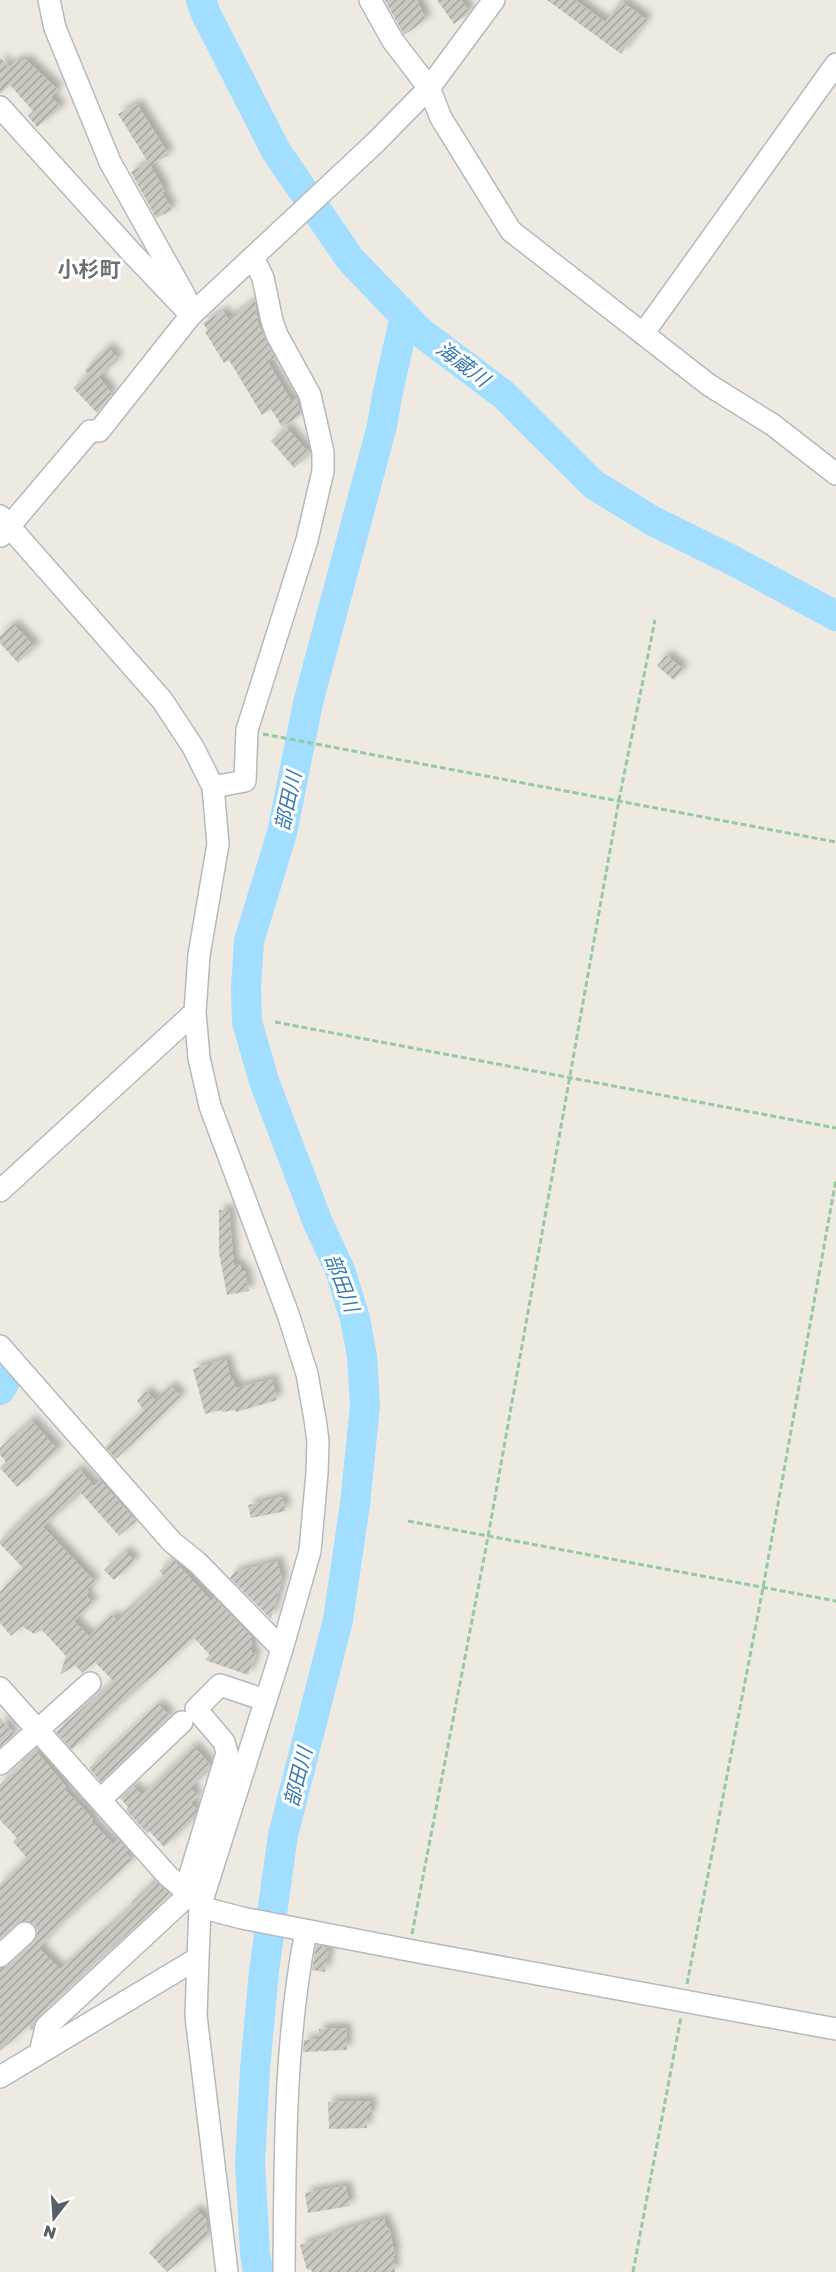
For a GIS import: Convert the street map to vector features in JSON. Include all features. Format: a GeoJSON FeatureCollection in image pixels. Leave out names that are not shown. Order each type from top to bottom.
{"type":"FeatureCollection","features":[{"type":"Feature","properties":{"kind":"street"},"geometry":{"type":"LineString","coordinates":[[49,0],[56,28],[110,162],[185,296],[192,315]]}},
{"type":"Feature","properties":{"kind":"street"},"geometry":{"type":"LineString","coordinates":[[370,0],[393,41],[429,88],[441,118],[511,231],[709,385],[773,425],[836,474]]}},
{"type":"Feature","properties":{"kind":"street"},"geometry":{"type":"LineString","coordinates":[[227,2272],[196,2016],[200,1907],[282,1650],[310,1551],[318,1441],[307,1374],[288,1314],[210,1106],[199,1058],[195,1012],[199,955],[218,844],[213,787],[193,747],[162,700],[3,526],[33,500],[90,431],[99,431],[192,315],[376,142],[429,88],[494,0]]}},
{"type":"Feature","properties":{"kind":"street"},"geometry":{"type":"LineString","coordinates":[[643,334],[836,64]]}},
{"type":"Feature","properties":{"kind":"street"},"geometry":{"type":"LineString","coordinates":[[0,107],[131,252],[192,315]]}},
{"type":"Feature","properties":{"kind":"street"},"geometry":{"type":"LineString","coordinates":[[213,787],[245,781],[247,730],[307,540],[323,471],[323,452],[309,395],[277,335],[256,256]]}},
{"type":"Feature","properties":{"kind":"street"},"geometry":{"type":"LineString","coordinates":[[0,1191],[195,1012]]}},
{"type":"Feature","properties":{"kind":"street"},"geometry":{"type":"LineString","coordinates":[[0,1346],[10,1372],[172,1542],[197,1562],[282,1650]]}},
{"type":"Feature","properties":{"kind":"street"},"geometry":{"type":"LineString","coordinates":[[0,1764],[90,1683]]}},
{"type":"Feature","properties":{"kind":"street"},"geometry":{"type":"LineString","coordinates":[[40,2053],[46,2027],[182,1901],[227,1753],[224,1743],[196,1709],[220,1685],[265,1700]]}},
{"type":"Feature","properties":{"kind":"street"},"geometry":{"type":"LineString","coordinates":[[0,1688],[168,1876],[185,1890]]}},
{"type":"Feature","properties":{"kind":"street"},"geometry":{"type":"LineString","coordinates":[[100,1800],[182,1722]]}},
{"type":"Feature","properties":{"kind":"street"},"geometry":{"type":"LineString","coordinates":[[200,1907],[242,1918],[408,1950],[836,2029]]}},
{"type":"Feature","properties":{"kind":"street"},"geometry":{"type":"LineString","coordinates":[[284,2272],[285,2121],[299,1929]]}},
{"type":"Feature","properties":{"kind":"street"},"geometry":{"type":"LineString","coordinates":[[0,1956],[25,1932]]}},
{"type":"Feature","properties":{"kind":"street"},"geometry":{"type":"LineString","coordinates":[[0,2077],[198,1958]]}},
{"type":"Feature","properties":{"kind":"path"},"geometry":{"type":"LineString","coordinates":[[408,1950],[488,1537],[619,800],[655,620]]}},
{"type":"Feature","properties":{"kind":"path"},"geometry":{"type":"LineString","coordinates":[[266,735],[836,842]]}},
{"type":"Feature","properties":{"kind":"path"},"geometry":{"type":"LineString","coordinates":[[275,1022],[836,1128]]}},
{"type":"Feature","properties":{"kind":"path"},"geometry":{"type":"LineString","coordinates":[[633,2272],[763,1588],[836,1179]]}},
{"type":"Feature","properties":{"kind":"path"},"geometry":{"type":"LineString","coordinates":[[408,1521],[836,1601]]}},
{"type":"Feature","properties":{"kind":"building"},"geometry":{"type":"Polygon","coordinates":[[[385,0],[417,0],[426,20],[404,35],[385,0]]]}},
{"type":"Feature","properties":{"kind":"building"},"geometry":{"type":"Polygon","coordinates":[[[437,0],[461,0],[470,12],[454,24],[437,0]]]}},
{"type":"Feature","properties":{"kind":"building"},"geometry":{"type":"Polygon","coordinates":[[[547,0],[575,0],[605,22],[621,1],[647,20],[621,54],[547,0]]]}},
{"type":"Feature","properties":{"kind":"building"},"geometry":{"type":"Polygon","coordinates":[[[0,57],[9,67],[17,60],[20,63],[25,59],[58,90],[51,97],[61,108],[37,127],[28,116],[33,111],[10,85],[0,94],[0,57]]]}},
{"type":"Feature","properties":{"kind":"building"},"geometry":{"type":"Polygon","coordinates":[[[137,104],[169,155],[150,165],[165,191],[162,192],[172,210],[156,218],[131,172],[148,162],[118,114],[137,104]]]}},
{"type":"Feature","properties":{"kind":"building"},"geometry":{"type":"Polygon","coordinates":[[[255,300],[258,323],[275,358],[268,362],[291,401],[297,398],[301,415],[282,427],[271,409],[262,415],[229,360],[224,363],[205,332],[208,331],[203,323],[223,311],[228,319],[255,300]]]}},
{"type":"Feature","properties":{"kind":"building"},"geometry":{"type":"Polygon","coordinates":[[[108,347],[118,359],[99,377],[112,394],[97,413],[73,388],[88,374],[85,370],[108,347]]]}},
{"type":"Feature","properties":{"kind":"building"},"geometry":{"type":"Polygon","coordinates":[[[286,427],[310,454],[294,468],[271,441],[286,427]]]}},
{"type":"Feature","properties":{"kind":"building"},"geometry":{"type":"Polygon","coordinates":[[[13,624],[35,647],[18,663],[0,643],[0,636],[13,624]]]}},
{"type":"Feature","properties":{"kind":"building"},"geometry":{"type":"Polygon","coordinates":[[[666,655],[683,669],[674,680],[657,666],[666,655]]]}},
{"type":"Feature","properties":{"kind":"building"},"geometry":{"type":"Polygon","coordinates":[[[219,1210],[229,1210],[234,1266],[240,1264],[241,1272],[245,1271],[249,1291],[227,1295],[219,1253],[219,1210]]]}},
{"type":"Feature","properties":{"kind":"building"},"geometry":{"type":"Polygon","coordinates":[[[226,1359],[236,1388],[272,1379],[277,1400],[236,1412],[235,1410],[222,1412],[221,1410],[205,1414],[193,1369],[226,1359]]]}},
{"type":"Feature","properties":{"kind":"building"},"geometry":{"type":"Polygon","coordinates":[[[171,1386],[181,1397],[116,1459],[105,1447],[144,1410],[137,1401],[146,1391],[155,1400],[171,1386]]]}},
{"type":"Feature","properties":{"kind":"building"},"geometry":{"type":"Polygon","coordinates":[[[31,1420],[58,1450],[17,1487],[0,1468],[6,1462],[0,1455],[0,1448],[31,1420]]]}},
{"type":"Feature","properties":{"kind":"building"},"geometry":{"type":"Polygon","coordinates":[[[79,1469],[94,1486],[100,1480],[136,1521],[119,1536],[81,1493],[43,1527],[95,1582],[87,1589],[89,1592],[86,1595],[93,1603],[74,1621],[89,1636],[112,1615],[116,1620],[164,1576],[159,1571],[173,1559],[211,1601],[214,1598],[252,1637],[252,1653],[256,1654],[248,1675],[205,1660],[210,1655],[194,1638],[72,1750],[56,1732],[113,1681],[95,1662],[82,1673],[75,1665],[60,1675],[66,1656],[42,1630],[34,1634],[22,1626],[11,1636],[0,1623],[0,1592],[23,1568],[0,1544],[0,1541],[33,1508],[34,1510],[56,1490],[54,1489],[79,1469]]]}},
{"type":"Feature","properties":{"kind":"building"},"geometry":{"type":"Polygon","coordinates":[[[282,1497],[286,1511],[251,1518],[248,1505],[282,1497]]]}},
{"type":"Feature","properties":{"kind":"building"},"geometry":{"type":"Polygon","coordinates":[[[125,1551],[135,1561],[114,1580],[104,1570],[125,1551]]]}},
{"type":"Feature","properties":{"kind":"building"},"geometry":{"type":"Polygon","coordinates":[[[277,1561],[282,1579],[271,1619],[230,1578],[235,1572],[277,1561]]]}},
{"type":"Feature","properties":{"kind":"building"},"geometry":{"type":"Polygon","coordinates":[[[158,1704],[170,1716],[101,1782],[89,1768],[158,1704]]]}},
{"type":"Feature","properties":{"kind":"building"},"geometry":{"type":"Polygon","coordinates":[[[0,1718],[14,1734],[0,1747],[0,1718]]]}},
{"type":"Feature","properties":{"kind":"building"},"geometry":{"type":"Polygon","coordinates":[[[193,1746],[210,1764],[208,1771],[190,1788],[198,1796],[191,1803],[196,1808],[194,1819],[164,1847],[149,1831],[147,1833],[126,1810],[128,1807],[120,1798],[133,1786],[142,1795],[193,1746]]]}},
{"type":"Feature","properties":{"kind":"building"},"geometry":{"type":"Polygon","coordinates":[[[35,1750],[66,1787],[64,1789],[93,1819],[91,1821],[113,1844],[118,1839],[128,1850],[125,1852],[132,1860],[58,1927],[39,1948],[60,1969],[133,1904],[131,1903],[155,1880],[170,1894],[37,2018],[31,2030],[28,2026],[0,2051],[0,1968],[9,1965],[34,1942],[38,1931],[34,1924],[23,1921],[0,1939],[0,1884],[27,1858],[13,1842],[17,1838],[0,1820],[0,1784],[35,1750]]]}},
{"type":"Feature","properties":{"kind":"building"},"geometry":{"type":"Polygon","coordinates":[[[316,1945],[329,1948],[325,1972],[312,1970],[316,1945]]]}},
{"type":"Feature","properties":{"kind":"building"},"geometry":{"type":"Polygon","coordinates":[[[346,2028],[347,2050],[303,2052],[304,2040],[319,2039],[319,2029],[346,2028]]]}},
{"type":"Feature","properties":{"kind":"building"},"geometry":{"type":"Polygon","coordinates":[[[371,2101],[371,2116],[366,2116],[367,2128],[329,2129],[328,2102],[371,2101]]]}},
{"type":"Feature","properties":{"kind":"building"},"geometry":{"type":"Polygon","coordinates":[[[346,2186],[350,2206],[308,2213],[305,2193],[346,2186]]]}},
{"type":"Feature","properties":{"kind":"building"},"geometry":{"type":"Polygon","coordinates":[[[196,2209],[206,2219],[208,2236],[167,2272],[149,2253],[196,2209]]]}},
{"type":"Feature","properties":{"kind":"building"},"geometry":{"type":"Polygon","coordinates":[[[384,2218],[387,2229],[389,2228],[395,2255],[393,2256],[395,2272],[312,2272],[311,2269],[307,2270],[300,2245],[384,2218]]]}},
{"type":"Feature","properties":{"kind":"waterway","name":"海蔵川"},"geometry":{"type":"LineString","coordinates":[[201,0],[276,151],[350,259],[419,331],[504,395],[593,484],[651,520],[734,561],[836,616]]}},
{"type":"Feature","properties":{"kind":"waterway","name":"部田川"},"geometry":{"type":"LineString","coordinates":[[258,2272],[250,2163],[255,2069],[264,1971],[283,1835],[338,1620],[355,1504],[365,1406],[362,1356],[355,1319],[340,1270],[318,1223],[264,1081],[247,1022],[246,988],[249,941],[282,833],[308,703],[382,426],[405,316]]}},
{"type":"Feature","properties":{"kind":"waterway"},"geometry":{"type":"LineString","coordinates":[[0,1361],[5,1368],[6,1376],[0,1390]]}},
{"type":"Feature","properties":{"kind":"district","name":"小杉町"},"geometry":{"type":"Point","coordinates":[89,270]}}]}
